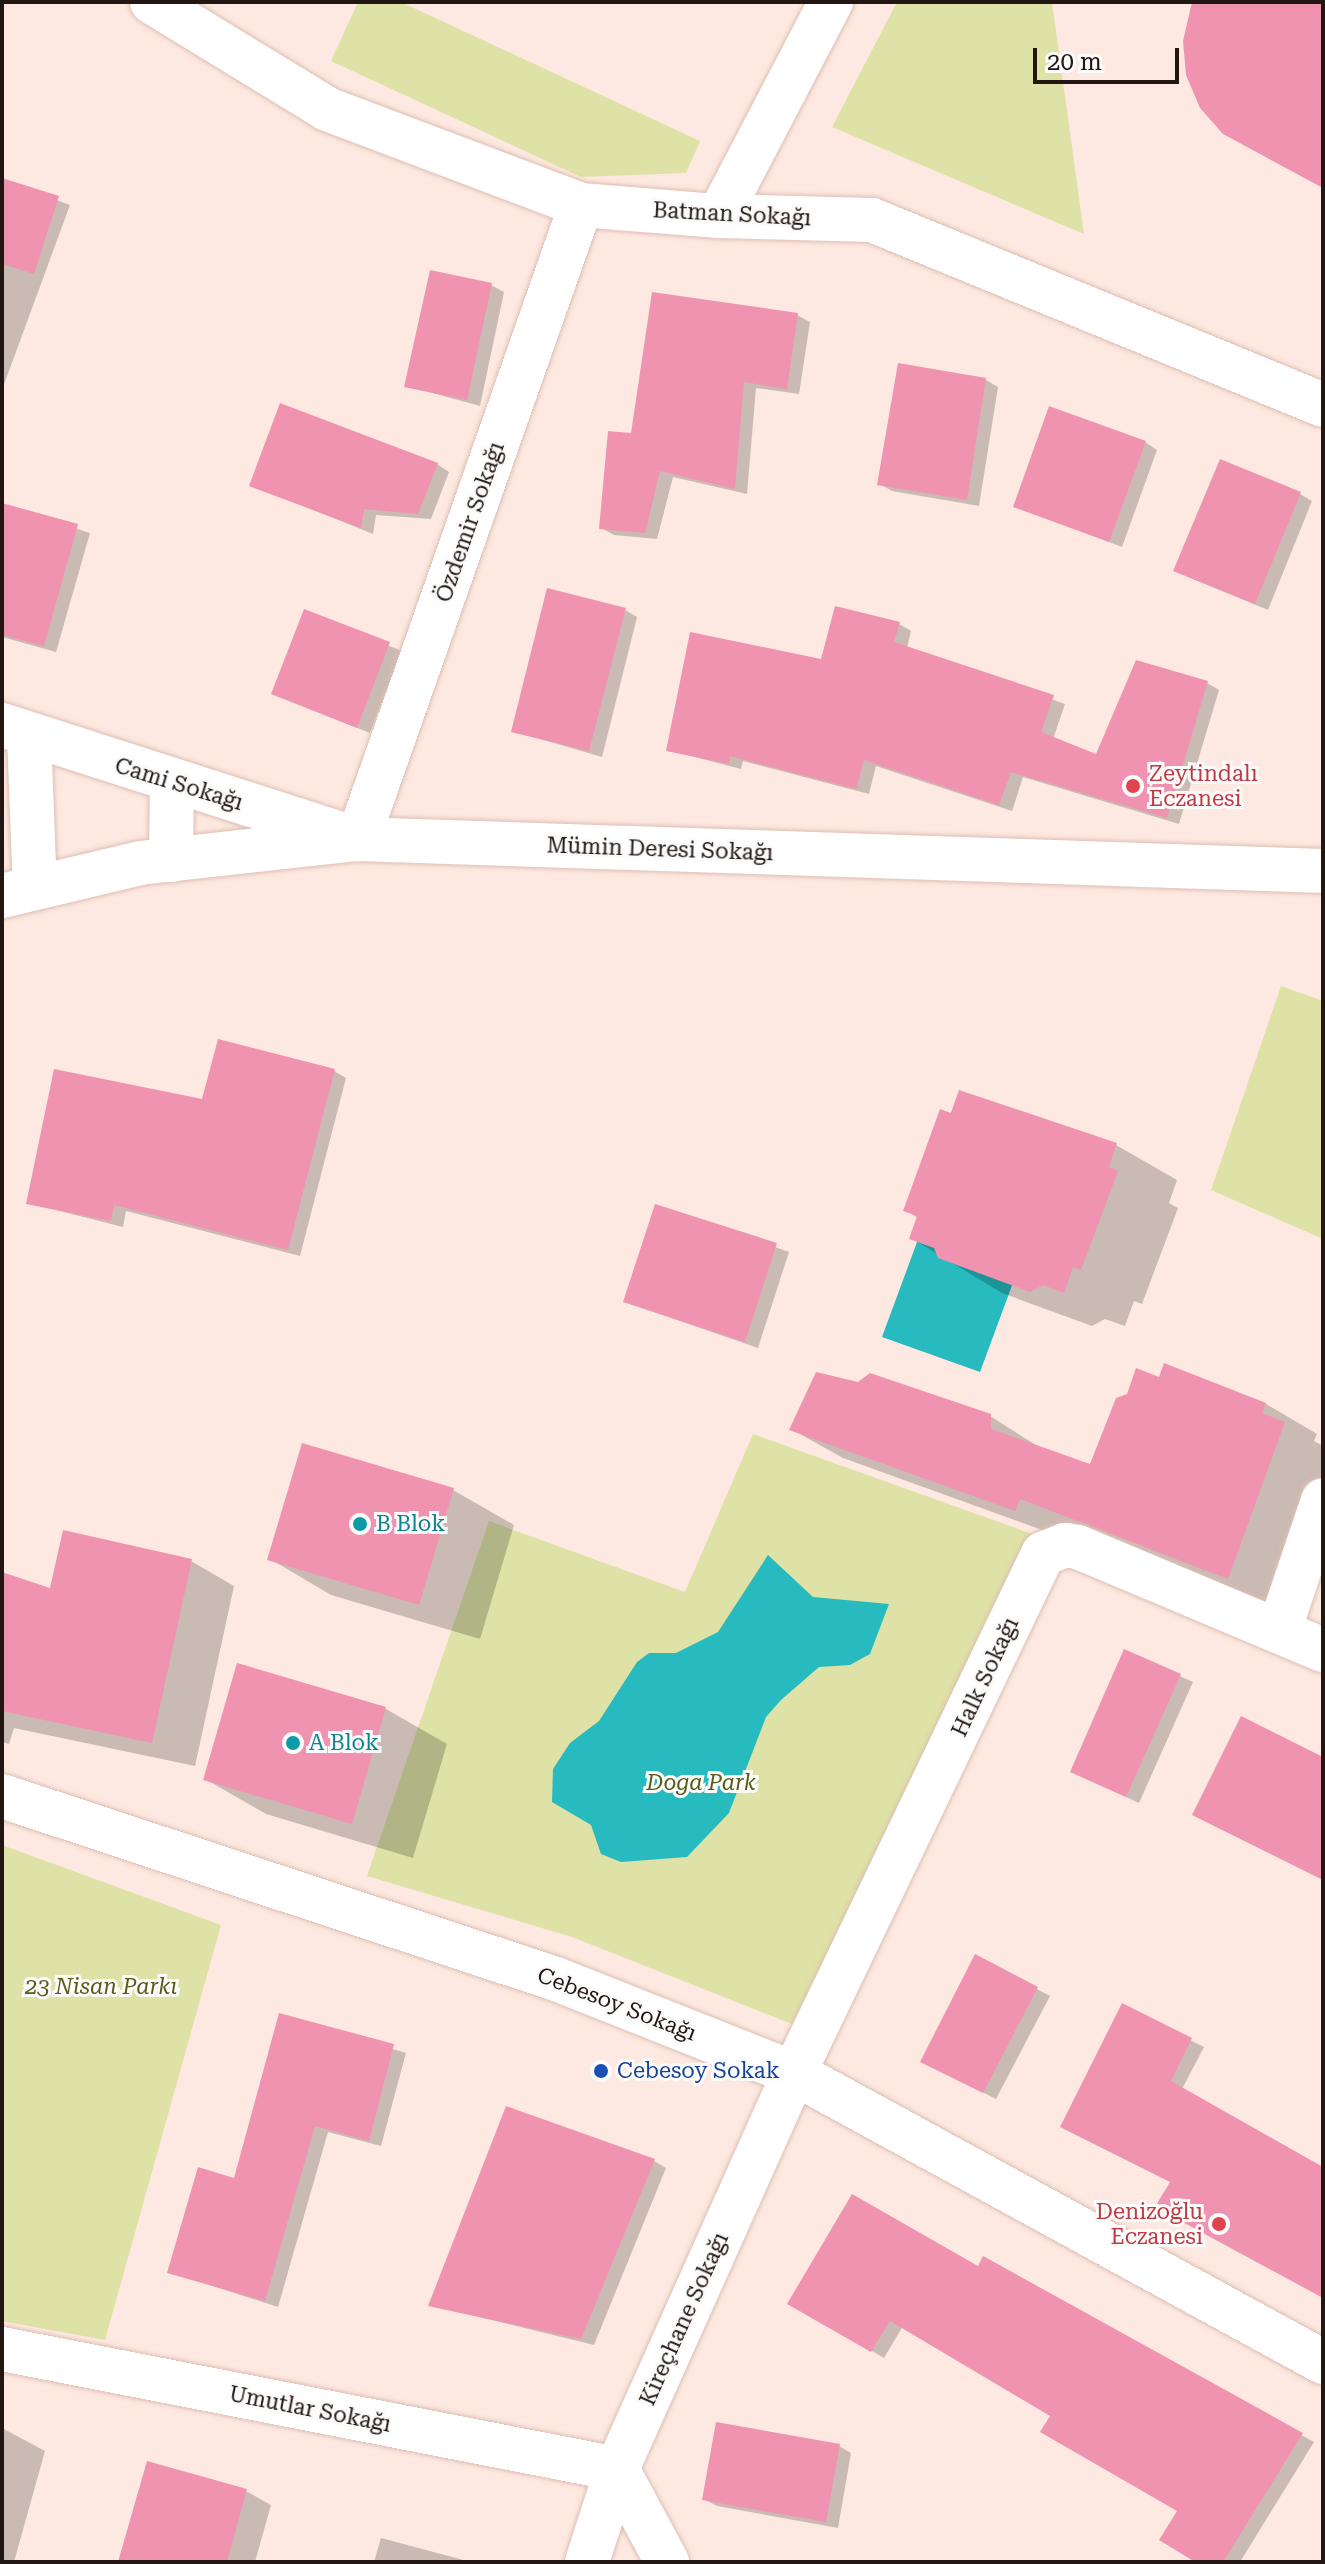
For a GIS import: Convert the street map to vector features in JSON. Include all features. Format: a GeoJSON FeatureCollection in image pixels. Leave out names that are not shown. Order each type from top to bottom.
{"type":"FeatureCollection","features":[{"type":"Feature","properties":{"kind":"main road","name":"Batman Sokağı"},"geometry":{"type":"LineString","coordinates":[[152,2],[327,109],[581,205],[736,216],[872,220],[1323,405]]}},
{"type":"Feature","properties":{"kind":"main road"},"geometry":{"type":"LineString","coordinates":[[736,216],[831,2]]}},
{"type":"Feature","properties":{"kind":"main road"},"geometry":{"type":"LineString","coordinates":[[736,216],[860,2]]}},
{"type":"Feature","properties":{"kind":"main road","name":"Özdemir Sokağı"},"geometry":{"type":"LineString","coordinates":[[358,839],[581,205]]}},
{"type":"Feature","properties":{"kind":"main road"},"geometry":{"type":"LineString","coordinates":[[16,730],[18,892]]}},
{"type":"Feature","properties":{"kind":"main road","name":"Cami Sokağı"},"geometry":{"type":"LineString","coordinates":[[16,730],[358,839]]}},
{"type":"Feature","properties":{"kind":"main road"},"geometry":{"type":"LineString","coordinates":[[171,860],[172,782]]}},
{"type":"Feature","properties":{"kind":"main road","name":"Mümin Deresi Sokağı"},"geometry":{"type":"LineString","coordinates":[[18,892],[171,860],[358,839],[1323,871]]}},
{"type":"Feature","properties":{"kind":"main road"},"geometry":{"type":"LineString","coordinates":[[1279,1631],[1323,1500]]}},
{"type":"Feature","properties":{"kind":"main road","name":"Halk Sokağı"},"geometry":{"type":"LineString","coordinates":[[794,2073],[1043,1554],[1065,1545],[1078,1547],[1323,1650]]}},
{"type":"Feature","properties":{"kind":"main road","name":"Cebesoy Sokağı"},"geometry":{"type":"LineString","coordinates":[[2,1796],[556,1979],[794,2073],[1323,2362]]}},
{"type":"Feature","properties":{"kind":"main road","name":"Kireçhane Sokağı"},"geometry":{"type":"LineString","coordinates":[[587,2562],[617,2469],[794,2073]]}},
{"type":"Feature","properties":{"kind":"main road","name":"Umutlar Sokağı"},"geometry":{"type":"LineString","coordinates":[[2,2349],[617,2469]]}},
{"type":"Feature","properties":{"kind":"main road"},"geometry":{"type":"LineString","coordinates":[[617,2469],[667,2562]]}},
{"type":"Feature","properties":{"kind":"green space"},"geometry":{"type":"Polygon","coordinates":[[[358,2],[401,2],[700,141],[686,173],[581,177],[331,61],[358,2]]]}},
{"type":"Feature","properties":{"kind":"green space"},"geometry":{"type":"Polygon","coordinates":[[[897,2],[1052,2],[1084,234],[832,127],[897,2]]]}},
{"type":"Feature","properties":{"kind":"green space"},"geometry":{"type":"Polygon","coordinates":[[[1281,986],[1323,1001],[1323,1239],[1211,1190],[1281,986]]]}},
{"type":"Feature","properties":{"kind":"green space","name":"Doga Park"},"geometry":{"type":"Polygon","coordinates":[[[753,1434],[1038,1536],[792,2024],[572,1937],[367,1876],[489,1521],[685,1592],[753,1434]]]}},
{"type":"Feature","properties":{"kind":"green space","name":"23 Nisan Parkı"},"geometry":{"type":"Polygon","coordinates":[[[2,1845],[221,1925],[105,2340],[2,2321],[2,1845]]]}},
{"type":"Feature","properties":{"kind":"water"},"geometry":{"type":"Polygon","coordinates":[[[927,1215],[1024,1253],[980,1372],[882,1337],[927,1215]]]}},
{"type":"Feature","properties":{"kind":"water"},"geometry":{"type":"Polygon","coordinates":[[[768,1555],[813,1597],[889,1604],[870,1654],[850,1665],[819,1667],[781,1700],[766,1717],[729,1813],[687,1857],[621,1862],[601,1854],[591,1825],[552,1802],[553,1769],[570,1743],[599,1721],[637,1662],[649,1653],[676,1653],[718,1632],[768,1555]]]}},
{"type":"Feature","properties":{"kind":"building"},"geometry":{"type":"Polygon","coordinates":[[[1192,2],[1323,2],[1323,188],[1223,134],[1200,108],[1186,75],[1183,41],[1192,2]]]}},
{"type":"Feature","properties":{"kind":"building"},"geometry":{"type":"Polygon","coordinates":[[[2,178],[59,196],[34,274],[2,264],[2,178]]]}},
{"type":"Feature","properties":{"kind":"building"},"geometry":{"type":"Polygon","coordinates":[[[430,270],[492,283],[467,400],[404,387],[430,270]]]}},
{"type":"Feature","properties":{"kind":"building"},"geometry":{"type":"Polygon","coordinates":[[[652,292],[798,313],[787,389],[744,382],[735,489],[660,471],[645,533],[599,529],[608,431],[631,433],[652,292]]]}},
{"type":"Feature","properties":{"kind":"building"},"geometry":{"type":"Polygon","coordinates":[[[898,363],[986,378],[967,500],[877,485],[898,363]]]}},
{"type":"Feature","properties":{"kind":"building"},"geometry":{"type":"Polygon","coordinates":[[[280,403],[438,463],[418,514],[364,509],[361,528],[249,486],[280,403]]]}},
{"type":"Feature","properties":{"kind":"building"},"geometry":{"type":"Polygon","coordinates":[[[1049,406],[1146,441],[1109,542],[1013,507],[1049,406]]]}},
{"type":"Feature","properties":{"kind":"building"},"geometry":{"type":"Polygon","coordinates":[[[1220,459],[1301,492],[1255,604],[1173,571],[1220,459]]]}},
{"type":"Feature","properties":{"kind":"building"},"geometry":{"type":"Polygon","coordinates":[[[2,503],[78,524],[44,646],[2,635],[2,503]]]}},
{"type":"Feature","properties":{"kind":"building"},"geometry":{"type":"Polygon","coordinates":[[[547,588],[626,608],[589,751],[511,732],[547,588]]]}},
{"type":"Feature","properties":{"kind":"building"},"geometry":{"type":"Polygon","coordinates":[[[835,606],[900,622],[894,642],[1054,695],[1041,732],[1096,754],[1136,660],[1208,681],[1167,818],[1011,772],[999,805],[864,760],[856,789],[730,756],[729,764],[666,751],[690,632],[821,659],[835,606]]]}},
{"type":"Feature","properties":{"kind":"building"},"geometry":{"type":"Polygon","coordinates":[[[304,609],[390,642],[357,728],[271,694],[304,609]]]}},
{"type":"Feature","properties":{"kind":"building"},"geometry":{"type":"Polygon","coordinates":[[[218,1039],[335,1069],[288,1250],[114,1205],[111,1221],[26,1204],[54,1069],[202,1099],[218,1039]]]}},
{"type":"Feature","properties":{"kind":"building"},"geometry":{"type":"Polygon","coordinates":[[[959,1090],[1117,1143],[1109,1167],[1118,1171],[1081,1270],[1073,1267],[1064,1293],[1043,1285],[1030,1292],[938,1258],[934,1248],[909,1239],[917,1216],[903,1211],[940,1109],[951,1113],[959,1090]]]}},
{"type":"Feature","properties":{"kind":"building"},"geometry":{"type":"Polygon","coordinates":[[[655,1204],[777,1243],[745,1342],[623,1302],[655,1204]]]}},
{"type":"Feature","properties":{"kind":"building"},"geometry":{"type":"Polygon","coordinates":[[[1164,1363],[1266,1403],[1262,1413],[1285,1422],[1228,1579],[1020,1499],[1015,1511],[789,1430],[816,1372],[858,1382],[870,1373],[991,1414],[991,1429],[1090,1464],[1116,1398],[1127,1394],[1136,1368],[1159,1377],[1164,1363]]]}},
{"type":"Feature","properties":{"kind":"building","name":"B Blok"},"geometry":{"type":"Polygon","coordinates":[[[302,1443],[454,1488],[419,1605],[267,1560],[302,1443]]]}},
{"type":"Feature","properties":{"kind":"building"},"geometry":{"type":"Polygon","coordinates":[[[63,1530],[192,1559],[152,1743],[2,1711],[2,1572],[50,1588],[63,1530]]]}},
{"type":"Feature","properties":{"kind":"building"},"geometry":{"type":"Polygon","coordinates":[[[1124,1649],[1181,1674],[1126,1797],[1070,1772],[1124,1649]]]}},
{"type":"Feature","properties":{"kind":"building","name":"A Blok"},"geometry":{"type":"Polygon","coordinates":[[[237,1663],[386,1707],[352,1824],[203,1780],[237,1663]]]}},
{"type":"Feature","properties":{"kind":"building"},"geometry":{"type":"Polygon","coordinates":[[[1241,1716],[1323,1757],[1323,1880],[1192,1815],[1241,1716]]]}},
{"type":"Feature","properties":{"kind":"building"},"geometry":{"type":"Polygon","coordinates":[[[975,1954],[1038,1987],[983,2093],[920,2062],[975,1954]]]}},
{"type":"Feature","properties":{"kind":"building"},"geometry":{"type":"Polygon","coordinates":[[[1122,2003],[1192,2038],[1171,2081],[1323,2167],[1323,2298],[1155,2207],[1170,2182],[1060,2127],[1122,2003]]]}},
{"type":"Feature","properties":{"kind":"building"},"geometry":{"type":"Polygon","coordinates":[[[279,2013],[394,2044],[369,2141],[315,2126],[265,2301],[167,2273],[198,2167],[234,2178],[279,2013]]]}},
{"type":"Feature","properties":{"kind":"building"},"geometry":{"type":"Polygon","coordinates":[[[506,2106],[655,2159],[581,2339],[428,2306],[506,2106]]]}},
{"type":"Feature","properties":{"kind":"building"},"geometry":{"type":"Polygon","coordinates":[[[852,2194],[978,2266],[983,2256],[1303,2433],[1223,2562],[1195,2562],[1159,2540],[1177,2511],[1040,2432],[1050,2416],[890,2321],[871,2352],[787,2304],[852,2194]]]}},
{"type":"Feature","properties":{"kind":"building"},"geometry":{"type":"Polygon","coordinates":[[[716,2422],[840,2444],[826,2522],[702,2500],[716,2422]]]}},
{"type":"Feature","properties":{"kind":"building"},"geometry":{"type":"Polygon","coordinates":[[[147,2461],[247,2489],[227,2562],[118,2562],[147,2461]]]}},
{"type":"Feature","properties":{"kind":"place","name":"Zeytindalı Eczanesi"},"geometry":{"type":"Point","coordinates":[1133,786]}},
{"type":"Feature","properties":{"kind":"place","name":"B Blok"},"geometry":{"type":"Point","coordinates":[360,1524]}},
{"type":"Feature","properties":{"kind":"place","name":"A Blok"},"geometry":{"type":"Point","coordinates":[293,1743]}},
{"type":"Feature","properties":{"kind":"place","name":"Cebesoy Sokak"},"geometry":{"type":"Point","coordinates":[601,2071]}},
{"type":"Feature","properties":{"kind":"place","name":"Denizoğlu Eczanesi"},"geometry":{"type":"Point","coordinates":[1219,2224]}}]}
